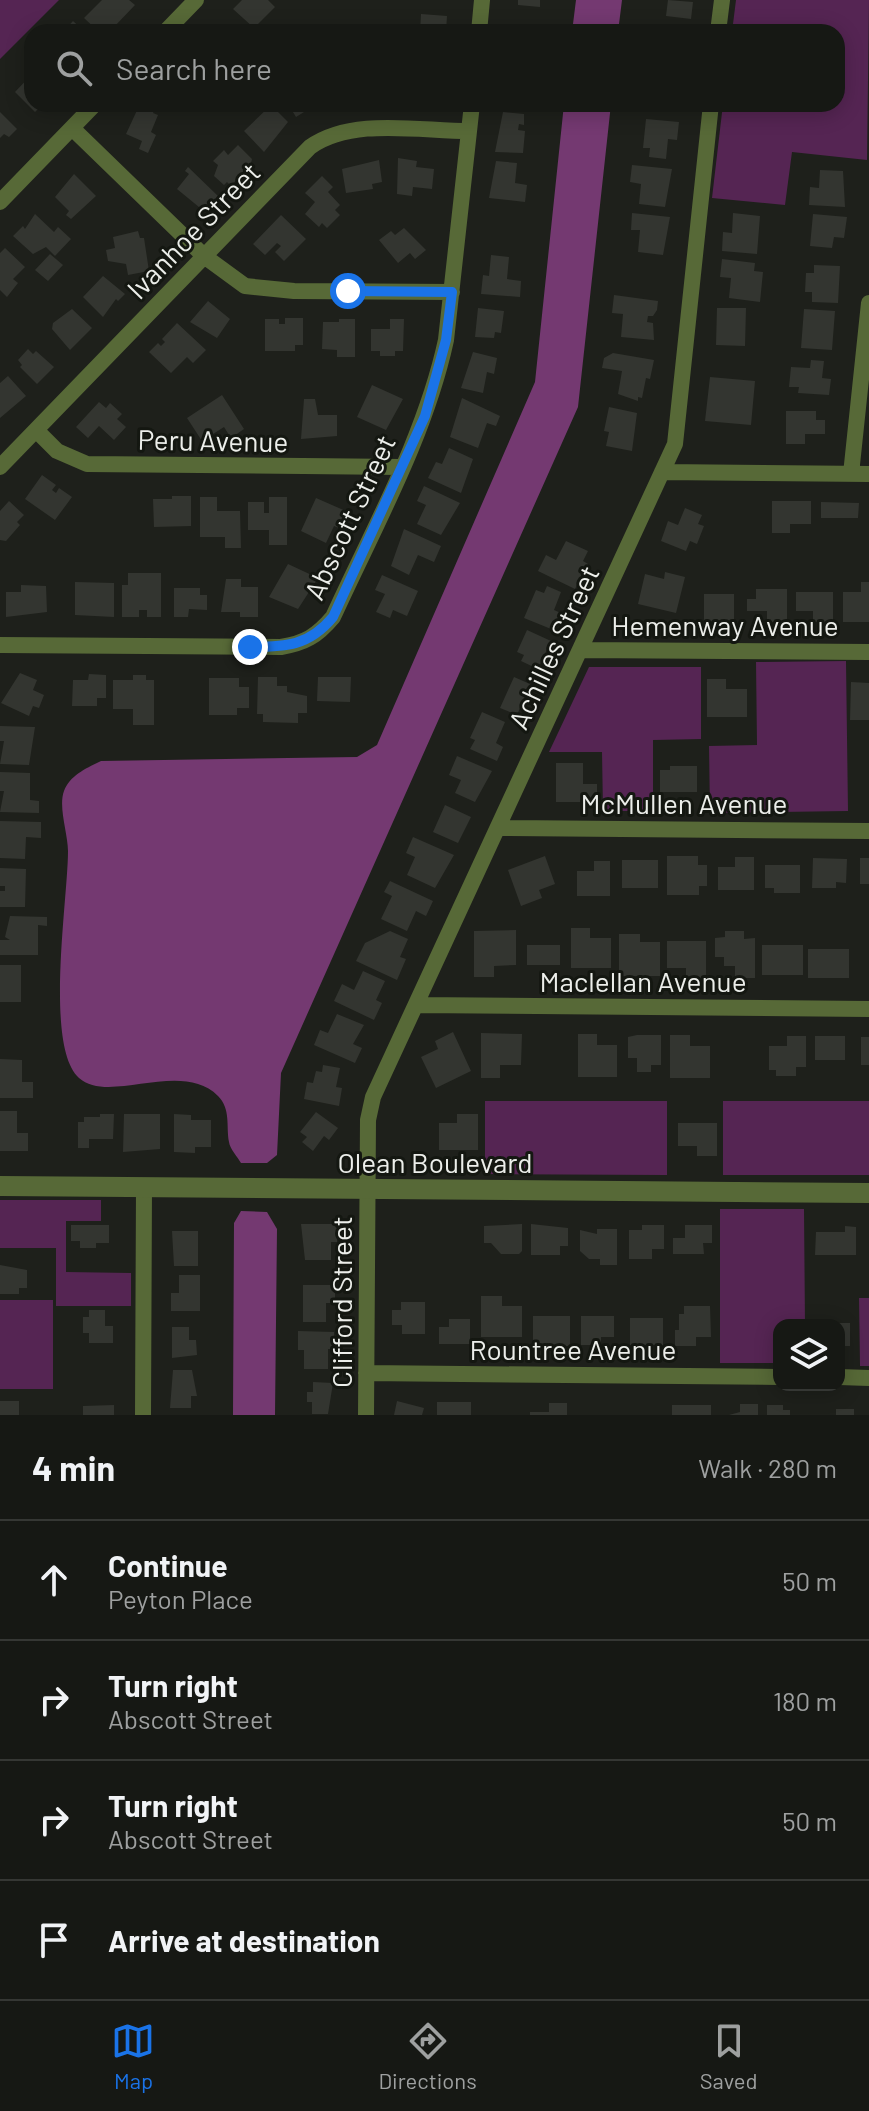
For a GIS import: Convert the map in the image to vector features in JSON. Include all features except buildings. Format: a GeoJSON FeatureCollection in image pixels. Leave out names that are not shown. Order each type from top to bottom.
{"type":"FeatureCollection","features":[{"type":"Feature","properties":{"kind":"street"},"geometry":{"type":"LineString","coordinates":[[173,24],[196,0]]}},
{"type":"Feature","properties":{"kind":"street"},"geometry":{"type":"LineString","coordinates":[[480,24],[482,0]]}},
{"type":"Feature","properties":{"kind":"street"},"geometry":{"type":"LineString","coordinates":[[719,24],[722,0]]}},
{"type":"Feature","properties":{"kind":"street"},"geometry":{"type":"LineString","coordinates":[[0,202],[87,112]]}},
{"type":"Feature","properties":{"kind":"street","name":"Abscott Street"},"geometry":{"type":"LineString","coordinates":[[0,645],[281,647],[303,643],[320,632],[333,617],[438,379],[452,292],[471,112]]}},
{"type":"Feature","properties":{"kind":"street","name":"Achilles Street"},"geometry":{"type":"LineString","coordinates":[[367,1189],[368,1120],[373,1097],[675,444],[710,112]]}},
{"type":"Feature","properties":{"kind":"street"},"geometry":{"type":"LineString","coordinates":[[72,128],[204,256],[227,276],[245,286],[452,292]]}},
{"type":"Feature","properties":{"kind":"street","name":"Ivanhoe Street"},"geometry":{"type":"LineString","coordinates":[[0,467],[310,147],[326,136],[350,130],[469,131]]}},
{"type":"Feature","properties":{"kind":"street"},"geometry":{"type":"LineString","coordinates":[[851,474],[869,303]]}},
{"type":"Feature","properties":{"kind":"street","name":"Peru Avenue"},"geometry":{"type":"LineString","coordinates":[[36,430],[57,451],[87,464],[401,467]]}},
{"type":"Feature","properties":{"kind":"street"},"geometry":{"type":"LineString","coordinates":[[662,472],[869,474]]}},
{"type":"Feature","properties":{"kind":"street","name":"Hemenway Avenue"},"geometry":{"type":"LineString","coordinates":[[580,650],[869,652]]}},
{"type":"Feature","properties":{"kind":"street","name":"McMullen Avenue"},"geometry":{"type":"LineString","coordinates":[[498,828],[869,831]]}},
{"type":"Feature","properties":{"kind":"street","name":"Maclellan Avenue"},"geometry":{"type":"LineString","coordinates":[[416,1005],[869,1009]]}},
{"type":"Feature","properties":{"kind":"street","name":"Olean Boulevard"},"geometry":{"type":"LineString","coordinates":[[0,1186],[869,1193]]}},
{"type":"Feature","properties":{"kind":"street"},"geometry":{"type":"LineString","coordinates":[[143,1415],[144,1187]]}},
{"type":"Feature","properties":{"kind":"street","name":"Clifford Street"},"geometry":{"type":"LineString","coordinates":[[366,1415],[367,1189]]}},
{"type":"Feature","properties":{"kind":"street","name":"Rountree Avenue"},"geometry":{"type":"LineString","coordinates":[[366,1373],[773,1377]]}},
{"type":"Feature","properties":{"kind":"street"},"geometry":{"type":"LineString","coordinates":[[845,1377],[869,1378]]}},
{"type":"Feature","properties":{"kind":"shaded area"},"geometry":{"type":"Polygon","coordinates":[[[0,0],[59,0],[35,24],[24,24],[24,35],[0,59],[0,0]]]}},
{"type":"Feature","properties":{"kind":"shaded area"},"geometry":{"type":"Polygon","coordinates":[[[576,0],[622,0],[619,24],[573,24],[576,0]]]}},
{"type":"Feature","properties":{"kind":"shaded area"},"geometry":{"type":"Polygon","coordinates":[[[736,0],[869,0],[867,160],[792,152],[785,205],[712,198],[722,112],[845,112],[845,24],[733,24],[736,0]]]}},
{"type":"Feature","properties":{"kind":"shaded area"},"geometry":{"type":"Polygon","coordinates":[[[563,112],[610,112],[578,407],[281,1073],[277,1155],[267,1163],[241,1163],[230,1145],[225,1106],[218,1096],[203,1086],[185,1081],[108,1087],[92,1085],[79,1078],[68,1061],[60,1005],[68,851],[62,805],[64,791],[75,776],[101,761],[357,757],[377,745],[535,382],[563,112]]]}},
{"type":"Feature","properties":{"kind":"shaded area"},"geometry":{"type":"Polygon","coordinates":[[[846,661],[848,811],[710,813],[709,746],[757,745],[756,662],[846,661]]]}},
{"type":"Feature","properties":{"kind":"shaded area"},"geometry":{"type":"Polygon","coordinates":[[[589,667],[701,667],[701,739],[653,740],[653,811],[603,811],[602,752],[549,752],[589,667]]]}},
{"type":"Feature","properties":{"kind":"shaded area"},"geometry":{"type":"Polygon","coordinates":[[[485,1101],[667,1101],[667,1175],[485,1174],[485,1101]]]}},
{"type":"Feature","properties":{"kind":"shaded area"},"geometry":{"type":"Polygon","coordinates":[[[723,1101],[869,1101],[869,1175],[723,1175],[723,1101]]]}},
{"type":"Feature","properties":{"kind":"shaded area"},"geometry":{"type":"Polygon","coordinates":[[[0,1200],[101,1200],[101,1221],[66,1221],[66,1272],[131,1273],[131,1306],[56,1306],[56,1248],[0,1248],[0,1200]]]}},
{"type":"Feature","properties":{"kind":"shaded area"},"geometry":{"type":"Polygon","coordinates":[[[720,1209],[804,1209],[805,1319],[773,1319],[773,1363],[720,1363],[720,1209]]]}},
{"type":"Feature","properties":{"kind":"shaded area"},"geometry":{"type":"Polygon","coordinates":[[[241,1211],[267,1212],[277,1229],[275,1415],[233,1415],[234,1223],[241,1211]]]}},
{"type":"Feature","properties":{"kind":"shaded area"},"geometry":{"type":"Polygon","coordinates":[[[859,1298],[869,1298],[869,1366],[860,1366],[859,1298]]]}},
{"type":"Feature","properties":{"kind":"shaded area"},"geometry":{"type":"Polygon","coordinates":[[[0,1300],[53,1300],[53,1389],[0,1389],[0,1300]]]}},
{"type":"Feature","properties":{"kind":"route"},"geometry":{"type":"LineString","coordinates":[[250,647],[303,643],[320,632],[333,617],[425,416],[438,379],[452,292],[348,291]]}}]}
